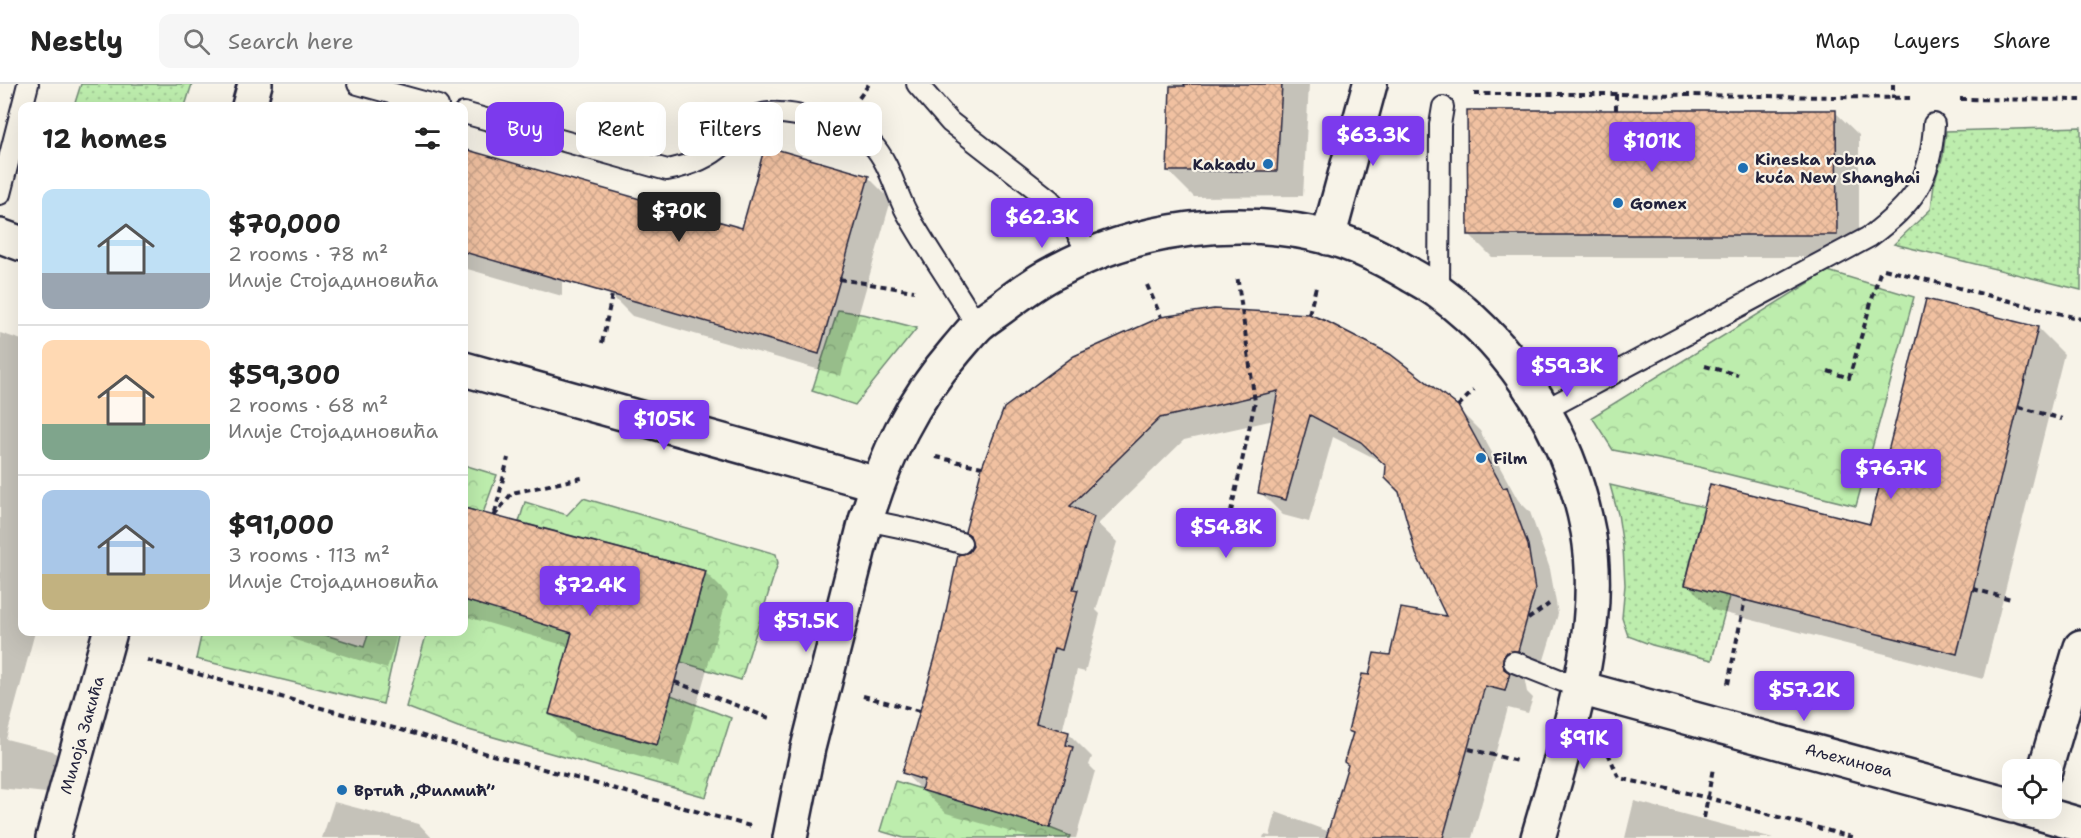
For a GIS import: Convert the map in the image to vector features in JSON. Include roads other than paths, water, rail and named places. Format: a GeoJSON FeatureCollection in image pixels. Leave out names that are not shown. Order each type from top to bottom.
{"type":"FeatureCollection","features":[{"type":"Feature","properties":{"kind":"street"},"geometry":{"type":"LineString","coordinates":[[250,102],[255,84]]}},
{"type":"Feature","properties":{"kind":"street"},"geometry":{"type":"LineString","coordinates":[[1328,237],[1370,84]]}},
{"type":"Feature","properties":{"kind":"street"},"geometry":{"type":"LineString","coordinates":[[790,838],[808,748],[877,484],[895,441],[970,313],[1026,290],[1052,273],[1089,256],[1162,232],[1241,227],[1286,230],[1328,237],[1384,259],[1438,291],[1486,333],[1527,381],[1562,442],[1577,484],[1588,533],[1593,585],[1580,688],[1538,838]]}},
{"type":"Feature","properties":{"kind":"street"},"geometry":{"type":"LineString","coordinates":[[0,237],[18,243]]}},
{"type":"Feature","properties":{"kind":"street"},"geometry":{"type":"LineString","coordinates":[[468,370],[877,484]]}},
{"type":"Feature","properties":{"kind":"street","name":"Милоја Закића"},"geometry":{"type":"LineString","coordinates":[[53,838],[108,640]]}},
{"type":"Feature","properties":{"kind":"street"},"geometry":{"type":"LineString","coordinates":[[2048,759],[2081,647]]}},
{"type":"Feature","properties":{"kind":"street","name":"Аљехинова"},"geometry":{"type":"LineString","coordinates":[[1580,688],[1720,725],[2002,807]]}},
{"type":"Feature","properties":{"kind":"street","name":"Аљехинова"},"geometry":{"type":"LineString","coordinates":[[2050,819],[2081,825]]}},
{"type":"Feature","properties":{"kind":"lane"},"geometry":{"type":"LineString","coordinates":[[23,102],[28,84]]}},
{"type":"Feature","properties":{"kind":"lane"},"geometry":{"type":"LineString","coordinates":[[358,84],[423,102]]}},
{"type":"Feature","properties":{"kind":"lane"},"geometry":{"type":"LineString","coordinates":[[917,84],[950,122],[1050,200],[1073,225],[1089,256]]}},
{"type":"Feature","properties":{"kind":"lane"},"geometry":{"type":"LineString","coordinates":[[1438,291],[1440,125],[1443,107]]}},
{"type":"Feature","properties":{"kind":"lane"},"geometry":{"type":"LineString","coordinates":[[468,114],[667,170],[700,161],[723,146],[748,122],[760,115],[773,113],[802,115],[856,132],[882,157],[907,212],[970,313]]}},
{"type":"Feature","properties":{"kind":"lane"},"geometry":{"type":"LineString","coordinates":[[0,194],[18,123]]}},
{"type":"Feature","properties":{"kind":"lane"},"geometry":{"type":"LineString","coordinates":[[1545,410],[1869,237],[1887,223],[1921,185],[1933,144],[1934,124]]}},
{"type":"Feature","properties":{"kind":"lane"},"geometry":{"type":"LineString","coordinates":[[866,520],[961,543]]}},
{"type":"Feature","properties":{"kind":"lane"},"geometry":{"type":"LineString","coordinates":[[1514,662],[1580,688]]}},
{"type":"Feature","properties":{"kind":"place","name":"Kakadu"},"geometry":{"type":"Point","coordinates":[1268,164]}},
{"type":"Feature","properties":{"kind":"place","name":"Kineska robna kuća New Shanghai"},"geometry":{"type":"Point","coordinates":[1743,168]}},
{"type":"Feature","properties":{"kind":"place","name":"Gomex"},"geometry":{"type":"Point","coordinates":[1618,203]}},
{"type":"Feature","properties":{"kind":"place","name":"Film"},"geometry":{"type":"Point","coordinates":[1481,458]}},
{"type":"Feature","properties":{"kind":"place","name":"Вртић „Филмић”"},"geometry":{"type":"Point","coordinates":[342,790]}}]}
